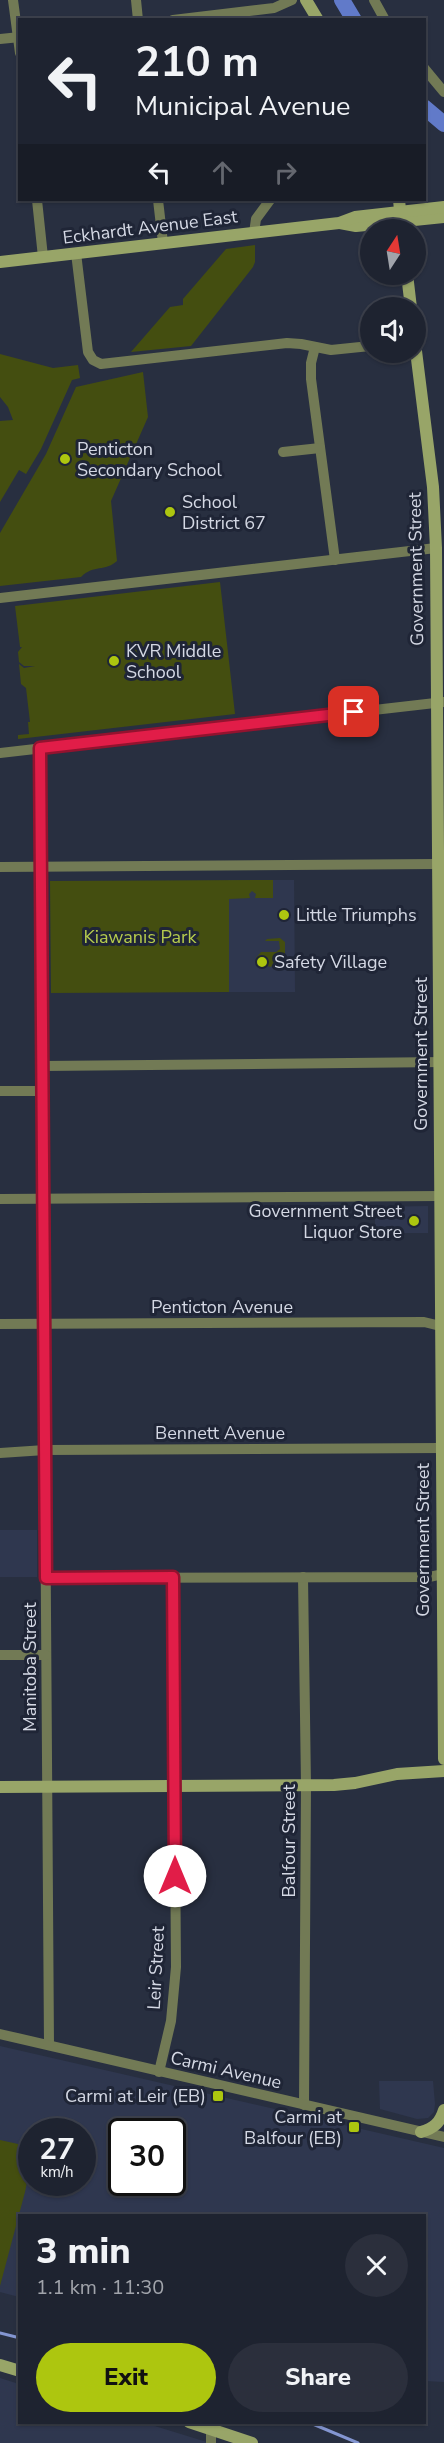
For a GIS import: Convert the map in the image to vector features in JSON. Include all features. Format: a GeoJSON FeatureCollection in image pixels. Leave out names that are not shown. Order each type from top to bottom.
{"type":"FeatureCollection","features":[{"type":"Feature","properties":{"kind":"street"},"geometry":{"type":"LineString","coordinates":[[13,0],[18,31]]}},
{"type":"Feature","properties":{"kind":"street"},"geometry":{"type":"LineString","coordinates":[[136,0],[138,18]]}},
{"type":"Feature","properties":{"kind":"street"},"geometry":{"type":"LineString","coordinates":[[205,18],[254,15],[292,0]]}},
{"type":"Feature","properties":{"kind":"street"},"geometry":{"type":"LineString","coordinates":[[306,0],[317,18]]}},
{"type":"Feature","properties":{"kind":"street"},"geometry":{"type":"LineString","coordinates":[[374,0],[384,18]]}},
{"type":"Feature","properties":{"kind":"street"},"geometry":{"type":"LineString","coordinates":[[0,39],[18,37]]}},
{"type":"Feature","properties":{"kind":"street"},"geometry":{"type":"LineString","coordinates":[[426,70],[444,92]]}},
{"type":"Feature","properties":{"kind":"street"},"geometry":{"type":"LineString","coordinates":[[37,201],[43,257]]}},
{"type":"Feature","properties":{"kind":"street"},"geometry":{"type":"LineString","coordinates":[[158,201],[164,243]]}},
{"type":"Feature","properties":{"kind":"street"},"geometry":{"type":"LineString","coordinates":[[254,233],[255,219],[269,201]]}},
{"type":"Feature","properties":{"kind":"street","name":"Eckhardt Avenue East"},"geometry":{"type":"LineString","coordinates":[[0,262],[339,223],[356,226],[444,207]]}},
{"type":"Feature","properties":{"kind":"street","name":"Eckhardt Avenue East"},"geometry":{"type":"LineString","coordinates":[[401,216],[444,217]]}},
{"type":"Feature","properties":{"kind":"street"},"geometry":{"type":"LineString","coordinates":[[76,253],[87,348],[90,357],[96,363],[111,365],[287,344],[331,350],[360,347]]}},
{"type":"Feature","properties":{"kind":"street"},"geometry":{"type":"LineString","coordinates":[[315,347],[310,371],[335,560]]}},
{"type":"Feature","properties":{"kind":"street","name":"Government Street"},"geometry":{"type":"LineString","coordinates":[[418,363],[433,487],[440,702],[437,864],[442,1062],[440,1196],[444,1759]]}},
{"type":"Feature","properties":{"kind":"street"},"geometry":{"type":"LineString","coordinates":[[283,452],[320,448]]}},
{"type":"Feature","properties":{"kind":"street"},"geometry":{"type":"LineString","coordinates":[[0,598],[436,548]]}},
{"type":"Feature","properties":{"kind":"street"},"geometry":{"type":"LineString","coordinates":[[0,753],[440,702]]}},
{"type":"Feature","properties":{"kind":"street","name":"Manitoba Street"},"geometry":{"type":"LineString","coordinates":[[40,748],[49,2045]]}},
{"type":"Feature","properties":{"kind":"street"},"geometry":{"type":"LineString","coordinates":[[0,867],[437,864]]}},
{"type":"Feature","properties":{"kind":"street"},"geometry":{"type":"LineString","coordinates":[[43,1066],[442,1062]]}},
{"type":"Feature","properties":{"kind":"street"},"geometry":{"type":"LineString","coordinates":[[0,1091],[42,1090]]}},
{"type":"Feature","properties":{"kind":"street"},"geometry":{"type":"LineString","coordinates":[[0,1199],[440,1196]]}},
{"type":"Feature","properties":{"kind":"street","name":"Penticton Avenue"},"geometry":{"type":"LineString","coordinates":[[0,1324],[424,1322],[442,1326]]}},
{"type":"Feature","properties":{"kind":"street","name":"Bennett Avenue"},"geometry":{"type":"LineString","coordinates":[[0,1453],[45,1450],[441,1448]]}},
{"type":"Feature","properties":{"kind":"street"},"geometry":{"type":"LineString","coordinates":[[46,1578],[429,1577],[443,1574]]}},
{"type":"Feature","properties":{"kind":"street","name":"Leir Street"},"geometry":{"type":"LineString","coordinates":[[159,2072],[171,2021],[176,1967],[173,1577]]}},
{"type":"Feature","properties":{"kind":"street","name":"Balfour Street"},"geometry":{"type":"LineString","coordinates":[[303,1577],[306,1785],[304,2105]]}},
{"type":"Feature","properties":{"kind":"street"},"geometry":{"type":"LineString","coordinates":[[0,1655],[46,1655]]}},
{"type":"Feature","properties":{"kind":"street"},"geometry":{"type":"LineString","coordinates":[[0,1787],[306,1785],[355,1783],[397,1774],[444,1771]]}},
{"type":"Feature","properties":{"kind":"street","name":"Carmi Avenue"},"geometry":{"type":"LineString","coordinates":[[0,2034],[444,2137]]}},
{"type":"Feature","properties":{"kind":"street"},"geometry":{"type":"LineString","coordinates":[[421,2132],[429,2130],[438,2123],[444,2110]]}},
{"type":"Feature","properties":{"kind":"street"},"geometry":{"type":"LineString","coordinates":[[0,2365],[18,2370]]}},
{"type":"Feature","properties":{"kind":"street"},"geometry":{"type":"LineString","coordinates":[[195,2424],[252,2443]]}},
{"type":"Feature","properties":{"kind":"street"},"geometry":{"type":"LineString","coordinates":[[211,2429],[211,2443]]}},
{"type":"Feature","properties":{"kind":"shaded area","name":"Safety Village"},"geometry":{"type":"Polygon","coordinates":[[[228,880],[294,880],[295,992],[229,992],[228,880]]]}},
{"type":"Feature","properties":{"kind":"shaded area"},"geometry":{"type":"Polygon","coordinates":[[[428,1206],[428,1233],[375,1233],[375,1207],[428,1206]]]}},
{"type":"Feature","properties":{"kind":"shaded area"},"geometry":{"type":"Polygon","coordinates":[[[0,1530],[37,1530],[37,1577],[0,1577],[0,1530]]]}},
{"type":"Feature","properties":{"kind":"shaded area"},"geometry":{"type":"Polygon","coordinates":[[[0,2046],[444,2148],[444,2382],[426,2381],[426,2214],[18,2214],[18,2297],[0,2292],[0,2046]]]}},
{"type":"Feature","properties":{"kind":"shaded area"},"geometry":{"type":"Polygon","coordinates":[[[379,2081],[433,2081],[434,2112],[428,2118],[417,2119],[380,2109],[379,2081]]]}},
{"type":"Feature","properties":{"kind":"shaded area"},"geometry":{"type":"Polygon","coordinates":[[[0,2378],[18,2384],[18,2424],[148,2424],[210,2443],[0,2443],[0,2378]]]}},
{"type":"Feature","properties":{"kind":"green space"},"geometry":{"type":"Polygon","coordinates":[[[255,245],[253,267],[191,346],[131,352],[170,307],[183,305],[183,299],[226,249],[255,245]]]}},
{"type":"Feature","properties":{"kind":"green space"},"geometry":{"type":"Polygon","coordinates":[[[0,354],[53,368],[78,365],[80,378],[72,380],[41,449],[26,474],[19,470],[0,502],[0,421],[13,420],[8,407],[0,397],[0,354]]]}},
{"type":"Feature","properties":{"kind":"green space","name":"Penticton Secondary School"},"geometry":{"type":"Polygon","coordinates":[[[143,372],[148,417],[111,501],[117,561],[90,571],[81,577],[0,586],[0,533],[46,454],[76,387],[143,372]]]}},
{"type":"Feature","properties":{"kind":"green space","name":"KVR Middle School"},"geometry":{"type":"Polygon","coordinates":[[[220,582],[235,714],[18,739],[18,735],[29,734],[28,722],[30,722],[26,688],[21,684],[19,664],[24,668],[35,666],[24,666],[19,662],[18,652],[22,647],[20,647],[15,606],[220,582]]]}},
{"type":"Feature","properties":{"kind":"green space","name":"Kiawanis Park"},"geometry":{"type":"Polygon","coordinates":[[[273,880],[273,898],[255,898],[256,894],[252,891],[249,894],[250,898],[229,899],[229,992],[51,993],[50,881],[273,880]]]}},
{"type":"Feature","properties":{"kind":"green space"},"geometry":{"type":"Polygon","coordinates":[[[280,938],[285,942],[285,957],[274,962],[271,967],[267,966],[267,963],[256,963],[256,958],[261,952],[276,952],[280,949],[279,941],[265,941],[280,938]]]}},
{"type":"Feature","properties":{"kind":"green space"},"geometry":{"type":"Polygon","coordinates":[[[0,2140],[18,2144],[18,2196],[24,2196],[0,2286],[0,2140]]]}},
{"type":"Feature","properties":{"kind":"waterway"},"geometry":{"type":"LineString","coordinates":[[342,0],[353,18]]}},
{"type":"Feature","properties":{"kind":"waterway"},"geometry":{"type":"LineString","coordinates":[[426,109],[444,124]]}},
{"type":"Feature","properties":{"kind":"waterway"},"geometry":{"type":"LineString","coordinates":[[0,2333],[18,2338]]}},
{"type":"Feature","properties":{"kind":"waterway"},"geometry":{"type":"LineString","coordinates":[[313,2424],[358,2443]]}},
{"type":"Feature","properties":{"kind":"place","name":"Penticton Secondary School"},"geometry":{"type":"Point","coordinates":[65,459]}},
{"type":"Feature","properties":{"kind":"place","name":"School District 67"},"geometry":{"type":"Point","coordinates":[170,512]}},
{"type":"Feature","properties":{"kind":"place","name":"KVR Middle School"},"geometry":{"type":"Point","coordinates":[114,661]}},
{"type":"Feature","properties":{"kind":"place","name":"Little Triumphs"},"geometry":{"type":"Point","coordinates":[284,915]}},
{"type":"Feature","properties":{"kind":"place","name":"Safety Village"},"geometry":{"type":"Point","coordinates":[262,962]}},
{"type":"Feature","properties":{"kind":"place","name":"Government Street Liquor Store"},"geometry":{"type":"Point","coordinates":[414,1221]}},
{"type":"Feature","properties":{"kind":"place","name":"Carmi at Leir (EB)"},"geometry":{"type":"Point","coordinates":[218,2096]}},
{"type":"Feature","properties":{"kind":"place","name":"Carmi at Balfour (EB)"},"geometry":{"type":"Point","coordinates":[354,2127]}},
{"type":"Feature","properties":{"kind":"route"},"geometry":{"type":"LineString","coordinates":[[175,1876],[173,1577],[46,1578],[40,748],[354,712]]}}]}
